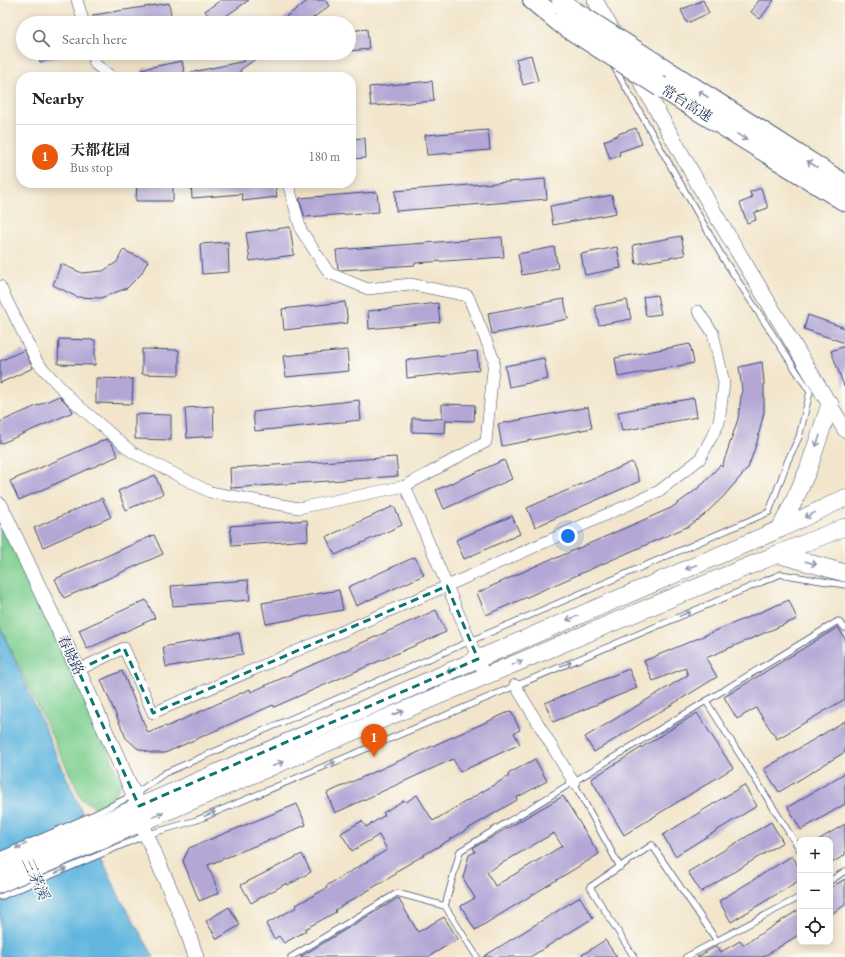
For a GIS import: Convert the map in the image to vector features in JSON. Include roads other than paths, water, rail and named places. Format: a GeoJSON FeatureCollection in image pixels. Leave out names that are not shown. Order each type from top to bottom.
{"type":"FeatureCollection","features":[{"type":"Feature","properties":{"kind":"highway","name":"常台高速"},"geometry":{"type":"LineString","coordinates":[[533,0],[565,8],[661,67],[845,186]]}},
{"type":"Feature","properties":{"kind":"highway","name":"常台高速"},"geometry":{"type":"LineString","coordinates":[[565,8],[661,87],[845,202]]}},
{"type":"Feature","properties":{"kind":"main road"},"geometry":{"type":"LineString","coordinates":[[595,0],[714,212],[845,430]]}},
{"type":"Feature","properties":{"kind":"main road"},"geometry":{"type":"LineString","coordinates":[[780,529],[808,470],[830,404]]}},
{"type":"Feature","properties":{"kind":"main road"},"geometry":{"type":"LineString","coordinates":[[0,884],[105,830],[478,659],[780,529],[845,498]]}},
{"type":"Feature","properties":{"kind":"main road","name":"春晓路"},"geometry":{"type":"LineString","coordinates":[[0,505],[78,670],[140,814],[186,927],[196,957]]}},
{"type":"Feature","properties":{"kind":"main road"},"geometry":{"type":"LineString","coordinates":[[140,814],[485,676],[845,527]]}},
{"type":"Feature","properties":{"kind":"main road"},"geometry":{"type":"LineString","coordinates":[[777,554],[845,573]]}},
{"type":"Feature","properties":{"kind":"main road"},"geometry":{"type":"LineString","coordinates":[[0,867],[105,830]]}},
{"type":"Feature","properties":{"kind":"street"},"geometry":{"type":"LineString","coordinates":[[77,0],[82,16]]}},
{"type":"Feature","properties":{"kind":"street"},"geometry":{"type":"LineString","coordinates":[[94,60],[95,64],[105,72]]}},
{"type":"Feature","properties":{"kind":"street"},"geometry":{"type":"LineString","coordinates":[[0,286],[37,362],[72,400],[132,452],[210,492],[299,508],[404,486],[486,442],[494,360],[468,296],[410,284],[368,289],[329,273],[301,230],[289,188]]}},
{"type":"Feature","properties":{"kind":"street"},"geometry":{"type":"LineString","coordinates":[[78,670],[124,648],[153,713],[447,586],[660,491],[700,459],[719,423],[724,383],[713,333],[698,311]]}},
{"type":"Feature","properties":{"kind":"street"},"geometry":{"type":"LineString","coordinates":[[404,486],[485,676]]}},
{"type":"Feature","properties":{"kind":"street"},"geometry":{"type":"LineString","coordinates":[[515,685],[574,783]]}},
{"type":"Feature","properties":{"kind":"lane"},"geometry":{"type":"LineString","coordinates":[[565,8],[596,34]]}},
{"type":"Feature","properties":{"kind":"lane"},"geometry":{"type":"LineString","coordinates":[[140,814],[165,773],[769,512],[788,460],[799,438],[810,392],[723,258],[599,41]]}},
{"type":"Feature","properties":{"kind":"lane"},"geometry":{"type":"LineString","coordinates":[[0,897],[105,830],[140,814],[197,820],[781,574],[845,585]]}},
{"type":"Feature","properties":{"kind":"lane"},"geometry":{"type":"LineString","coordinates":[[444,906],[460,851],[838,621],[845,628]]}},
{"type":"Feature","properties":{"kind":"lane"},"geometry":{"type":"LineString","coordinates":[[706,701],[797,845]]}},
{"type":"Feature","properties":{"kind":"lane"},"geometry":{"type":"LineString","coordinates":[[574,783],[620,867]]}},
{"type":"Feature","properties":{"kind":"lane"},"geometry":{"type":"LineString","coordinates":[[0,855],[105,830]]}},
{"type":"Feature","properties":{"kind":"lane"},"geometry":{"type":"LineString","coordinates":[[634,957],[590,887],[652,845],[717,941]]}},
{"type":"Feature","properties":{"kind":"lane"},"geometry":{"type":"LineString","coordinates":[[833,879],[845,871]]}},
{"type":"Feature","properties":{"kind":"lane"},"geometry":{"type":"LineString","coordinates":[[291,957],[397,893],[444,906],[477,957]]}},
{"type":"Feature","properties":{"kind":"lane"},"geometry":{"type":"LineString","coordinates":[[686,957],[797,899]]}},
{"type":"Feature","properties":{"kind":"water","name":"三茅溪"},"geometry":{"type":"Polygon","coordinates":[[[0,627],[119,896],[154,957],[0,957],[0,627]]]}},
{"type":"Feature","properties":{"kind":"place","name":"天都花园"},"geometry":{"type":"Point","coordinates":[374,757]}}]}
